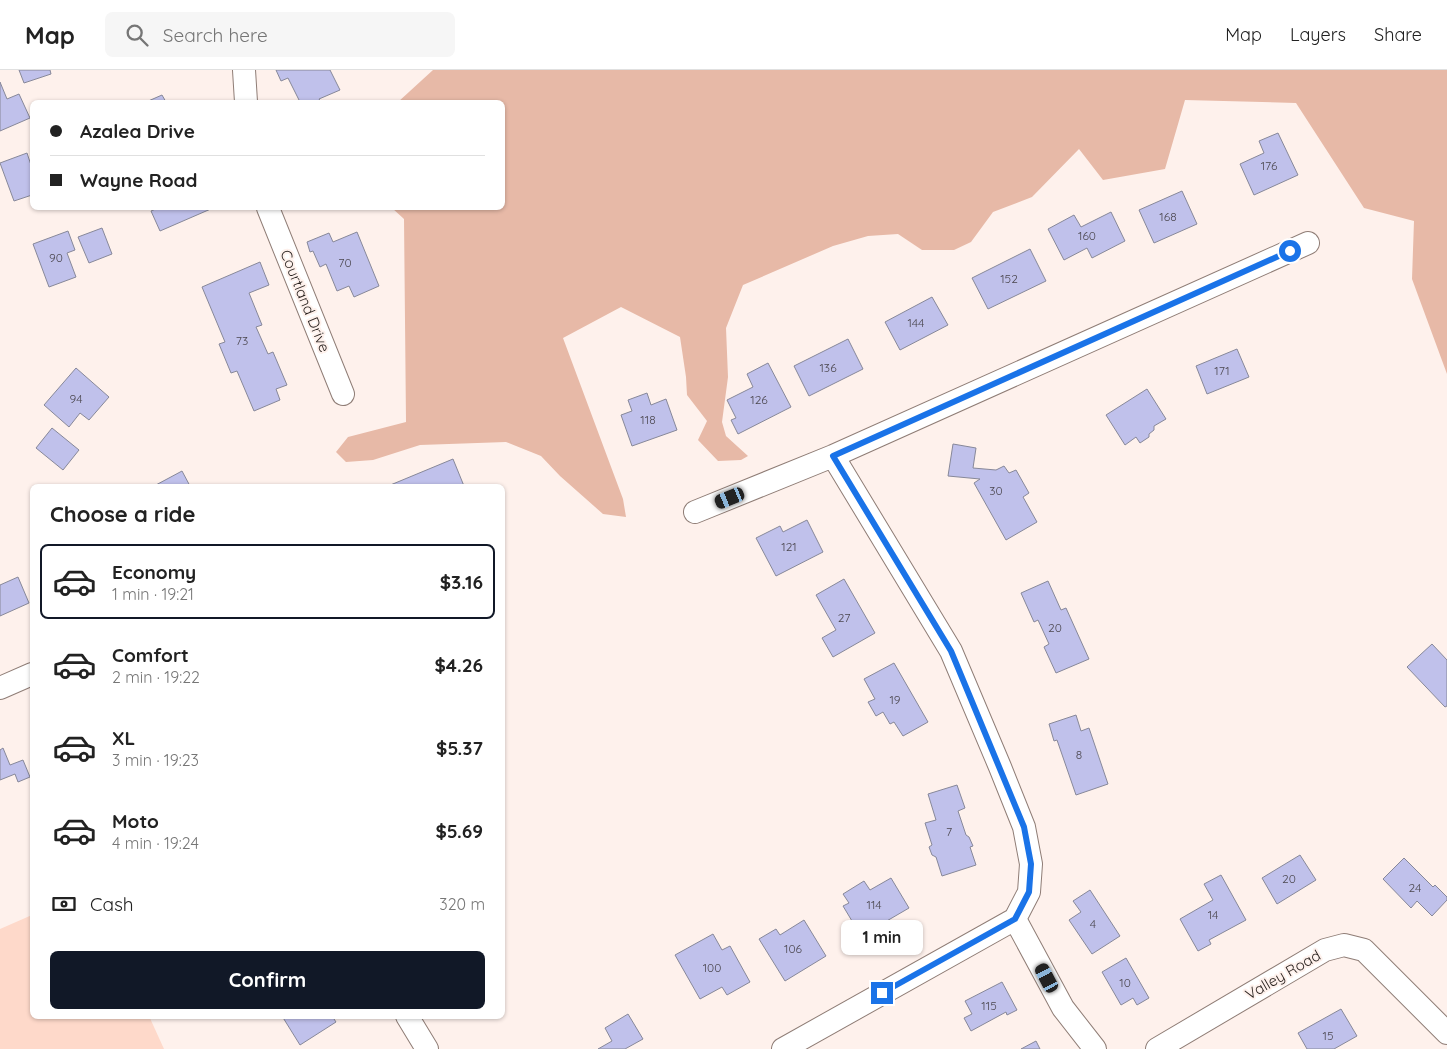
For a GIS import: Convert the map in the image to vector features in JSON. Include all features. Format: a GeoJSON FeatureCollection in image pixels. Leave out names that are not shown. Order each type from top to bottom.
{"type":"FeatureCollection","features":[{"type":"Feature","properties":{"kind":"street"},"geometry":{"type":"LineString","coordinates":[[244,70],[246,100]]}},
{"type":"Feature","properties":{"kind":"street","name":"Courtland Drive"},"geometry":{"type":"LineString","coordinates":[[269,210],[342,394]]}},
{"type":"Feature","properties":{"kind":"street"},"geometry":{"type":"LineString","coordinates":[[696,512],[833,456],[1308,243]]}},
{"type":"Feature","properties":{"kind":"street"},"geometry":{"type":"LineString","coordinates":[[783,1049],[1015,919],[1029,892],[1031,864],[1024,827],[951,651],[833,456]]}},
{"type":"Feature","properties":{"kind":"street"},"geometry":{"type":"LineString","coordinates":[[0,688],[30,675]]}},
{"type":"Feature","properties":{"kind":"street"},"geometry":{"type":"LineString","coordinates":[[1015,919],[1063,1008],[1095,1049]]}},
{"type":"Feature","properties":{"kind":"street","name":"Valley Road"},"geometry":{"type":"LineString","coordinates":[[1157,1049],[1325,950],[1344,945],[1364,950],[1447,1032]]}},
{"type":"Feature","properties":{"kind":"street"},"geometry":{"type":"LineString","coordinates":[[409,1019],[427,1049]]}},
{"type":"Feature","properties":{"kind":"shaded area"},"geometry":{"type":"Polygon","coordinates":[[[433,70],[1447,70],[1447,374],[1412,279],[1414,221],[1364,208],[1296,103],[1185,100],[1165,169],[1103,180],[1079,149],[1032,197],[993,212],[971,242],[954,250],[922,250],[898,234],[868,236],[833,246],[743,285],[726,328],[728,377],[722,422],[726,436],[748,456],[741,460],[718,461],[698,440],[707,421],[687,395],[680,337],[621,307],[563,338],[623,499],[626,517],[603,514],[560,476],[541,456],[506,442],[420,445],[373,460],[346,462],[336,452],[348,437],[406,422],[404,219],[394,210],[505,210],[505,100],[400,100],[433,70]]]}},
{"type":"Feature","properties":{"kind":"shaded area"},"geometry":{"type":"Polygon","coordinates":[[[30,916],[30,1019],[150,1019],[164,1049],[0,1049],[0,929],[30,916]]]}},
{"type":"Feature","properties":{"kind":"building"},"geometry":{"type":"Polygon","coordinates":[[[19,70],[50,70],[51,74],[24,83],[19,70]]]}},
{"type":"Feature","properties":{"kind":"building"},"geometry":{"type":"Polygon","coordinates":[[[276,70],[330,70],[340,90],[320,100],[299,100],[288,78],[281,81],[276,70]]]}},
{"type":"Feature","properties":{"kind":"building"},"geometry":{"type":"Polygon","coordinates":[[[0,82],[7,99],[19,94],[30,118],[0,131],[0,82]]]}},
{"type":"Feature","properties":{"kind":"building"},"geometry":{"type":"Polygon","coordinates":[[[162,95],[165,100],[151,100],[162,95]]]}},
{"type":"Feature","properties":{"kind":"building"},"geometry":{"type":"Polygon","coordinates":[[[1278,133],[1298,175],[1254,195],[1240,164],[1264,153],[1259,141],[1278,133]]]}},
{"type":"Feature","properties":{"kind":"building"},"geometry":{"type":"Polygon","coordinates":[[[27,153],[30,162],[30,196],[14,201],[0,163],[27,153]]]}},
{"type":"Feature","properties":{"kind":"building"},"geometry":{"type":"Polygon","coordinates":[[[1182,191],[1197,224],[1154,243],[1139,210],[1182,191]]]}},
{"type":"Feature","properties":{"kind":"building"},"geometry":{"type":"Polygon","coordinates":[[[153,210],[208,210],[160,231],[151,211],[153,210]]]}},
{"type":"Feature","properties":{"kind":"building"},"geometry":{"type":"Polygon","coordinates":[[[1111,212],[1125,241],[1092,258],[1087,248],[1064,260],[1048,229],[1074,215],[1081,227],[1111,212]]]}},
{"type":"Feature","properties":{"kind":"building"},"geometry":{"type":"Polygon","coordinates":[[[102,228],[112,254],[89,263],[78,237],[102,228]]]}},
{"type":"Feature","properties":{"kind":"building"},"geometry":{"type":"Polygon","coordinates":[[[68,231],[75,250],[67,253],[76,277],[49,287],[33,244],[68,231]]]}},
{"type":"Feature","properties":{"kind":"building"},"geometry":{"type":"Polygon","coordinates":[[[357,232],[379,286],[354,297],[349,286],[337,291],[326,264],[320,267],[313,251],[310,252],[307,242],[329,233],[333,242],[357,232]]]}},
{"type":"Feature","properties":{"kind":"building"},"geometry":{"type":"Polygon","coordinates":[[[1030,249],[1046,281],[988,309],[972,278],[1030,249]]]}},
{"type":"Feature","properties":{"kind":"building"},"geometry":{"type":"Polygon","coordinates":[[[260,262],[269,285],[249,293],[262,325],[256,327],[268,354],[273,352],[287,385],[276,389],[280,400],[254,411],[237,371],[231,373],[219,344],[225,342],[202,287],[260,262]]]}},
{"type":"Feature","properties":{"kind":"building"},"geometry":{"type":"Polygon","coordinates":[[[932,297],[948,325],[900,350],[885,322],[932,297]]]}},
{"type":"Feature","properties":{"kind":"building"},"geometry":{"type":"Polygon","coordinates":[[[848,339],[863,369],[809,396],[794,366],[848,339]]]}},
{"type":"Feature","properties":{"kind":"building"},"geometry":{"type":"Polygon","coordinates":[[[1237,349],[1249,377],[1207,394],[1196,366],[1237,349]]]}},
{"type":"Feature","properties":{"kind":"building"},"geometry":{"type":"Polygon","coordinates":[[[768,363],[791,407],[738,434],[731,420],[736,418],[727,400],[753,387],[747,374],[768,363]]]}},
{"type":"Feature","properties":{"kind":"building"},"geometry":{"type":"Polygon","coordinates":[[[76,368],[109,397],[89,420],[80,413],[69,427],[44,405],[76,368]]]}},
{"type":"Feature","properties":{"kind":"building"},"geometry":{"type":"Polygon","coordinates":[[[1147,389],[1166,419],[1154,426],[1154,430],[1149,434],[1149,437],[1140,443],[1136,437],[1125,445],[1106,415],[1147,389]]]}},
{"type":"Feature","properties":{"kind":"building"},"geometry":{"type":"Polygon","coordinates":[[[647,393],[651,405],[666,399],[677,430],[632,446],[621,415],[632,411],[628,400],[647,393]]]}},
{"type":"Feature","properties":{"kind":"building"},"geometry":{"type":"Polygon","coordinates":[[[52,428],[79,450],[63,470],[36,448],[52,428]]]}},
{"type":"Feature","properties":{"kind":"building"},"geometry":{"type":"Polygon","coordinates":[[[953,444],[976,448],[973,468],[996,470],[1004,466],[1009,473],[1016,470],[1029,493],[1023,497],[1037,522],[1006,540],[974,483],[980,479],[948,476],[953,444]]]}},
{"type":"Feature","properties":{"kind":"building"},"geometry":{"type":"Polygon","coordinates":[[[453,459],[463,484],[393,484],[453,459]]]}},
{"type":"Feature","properties":{"kind":"building"},"geometry":{"type":"Polygon","coordinates":[[[182,471],[189,484],[158,484],[182,471]]]}},
{"type":"Feature","properties":{"kind":"building"},"geometry":{"type":"Polygon","coordinates":[[[807,520],[823,552],[776,576],[756,538],[780,526],[783,532],[807,520]]]}},
{"type":"Feature","properties":{"kind":"building"},"geometry":{"type":"Polygon","coordinates":[[[18,577],[29,603],[0,616],[0,585],[18,577]]]}},
{"type":"Feature","properties":{"kind":"building"},"geometry":{"type":"Polygon","coordinates":[[[844,579],[875,633],[833,657],[822,638],[836,630],[816,595],[844,579]]]}},
{"type":"Feature","properties":{"kind":"building"},"geometry":{"type":"Polygon","coordinates":[[[1048,581],[1061,610],[1066,608],[1089,659],[1056,673],[1044,647],[1049,644],[1038,620],[1034,622],[1021,593],[1048,581]]]}},
{"type":"Feature","properties":{"kind":"building"},"geometry":{"type":"Polygon","coordinates":[[[1432,644],[1447,660],[1447,706],[1445,707],[1407,667],[1432,644]]]}},
{"type":"Feature","properties":{"kind":"building"},"geometry":{"type":"Polygon","coordinates":[[[894,663],[928,722],[903,736],[894,722],[890,724],[883,712],[876,716],[868,702],[875,699],[864,679],[894,663]]]}},
{"type":"Feature","properties":{"kind":"building"},"geometry":{"type":"Polygon","coordinates":[[[1076,715],[1081,731],[1089,728],[1108,784],[1076,795],[1057,740],[1054,741],[1049,724],[1076,715]]]}},
{"type":"Feature","properties":{"kind":"building"},"geometry":{"type":"Polygon","coordinates":[[[3,748],[10,765],[23,760],[30,777],[18,782],[15,774],[0,780],[0,750],[3,748]]]}},
{"type":"Feature","properties":{"kind":"building"},"geometry":{"type":"Polygon","coordinates":[[[957,785],[965,808],[958,811],[966,835],[973,846],[970,847],[976,865],[942,876],[936,857],[932,855],[929,847],[932,845],[925,823],[936,820],[928,794],[957,785]]]}},
{"type":"Feature","properties":{"kind":"building"},"geometry":{"type":"Polygon","coordinates":[[[1300,855],[1316,880],[1277,904],[1262,878],[1300,855]]]}},
{"type":"Feature","properties":{"kind":"building"},"geometry":{"type":"Polygon","coordinates":[[[1404,858],[1433,887],[1435,885],[1447,897],[1447,900],[1432,916],[1417,901],[1411,908],[1383,879],[1404,858]]]}},
{"type":"Feature","properties":{"kind":"building"},"geometry":{"type":"Polygon","coordinates":[[[1221,875],[1246,920],[1209,940],[1211,944],[1198,951],[1180,919],[1213,900],[1204,884],[1221,875]]]}},
{"type":"Feature","properties":{"kind":"building"},"geometry":{"type":"Polygon","coordinates":[[[891,878],[909,908],[861,936],[843,906],[849,903],[843,894],[864,881],[870,890],[891,878]]]}},
{"type":"Feature","properties":{"kind":"building"},"geometry":{"type":"Polygon","coordinates":[[[1090,890],[1120,936],[1092,954],[1069,920],[1081,912],[1073,901],[1090,890]]]}},
{"type":"Feature","properties":{"kind":"building"},"geometry":{"type":"Polygon","coordinates":[[[804,920],[826,956],[785,981],[759,939],[776,929],[780,935],[804,920]]]}},
{"type":"Feature","properties":{"kind":"building"},"geometry":{"type":"Polygon","coordinates":[[[713,934],[722,950],[730,946],[750,982],[727,995],[722,987],[700,999],[675,955],[713,934]]]}},
{"type":"Feature","properties":{"kind":"building"},"geometry":{"type":"Polygon","coordinates":[[[1126,958],[1149,998],[1137,1005],[1133,998],[1121,1005],[1102,972],[1126,958]]]}},
{"type":"Feature","properties":{"kind":"building"},"geometry":{"type":"Polygon","coordinates":[[[1002,982],[1017,1010],[1007,1015],[1006,1012],[971,1031],[964,1018],[972,1014],[965,1001],[1002,982]]]}},
{"type":"Feature","properties":{"kind":"building"},"geometry":{"type":"Polygon","coordinates":[[[1341,1009],[1357,1036],[1334,1049],[1307,1049],[1298,1033],[1341,1009]]]}},
{"type":"Feature","properties":{"kind":"building"},"geometry":{"type":"Polygon","coordinates":[[[628,1014],[643,1039],[625,1049],[598,1049],[612,1041],[605,1028],[628,1014]]]}},
{"type":"Feature","properties":{"kind":"building"},"geometry":{"type":"Polygon","coordinates":[[[284,1019],[334,1019],[336,1022],[300,1045],[284,1019]]]}},
{"type":"Feature","properties":{"kind":"building"},"geometry":{"type":"Polygon","coordinates":[[[1036,1041],[1040,1049],[1021,1049],[1036,1041]]]}},
{"type":"Feature","properties":{"kind":"route"},"geometry":{"type":"LineString","coordinates":[[882,993],[1015,919],[1029,892],[1031,864],[1024,827],[951,651],[833,456],[1290,251]]}}]}
